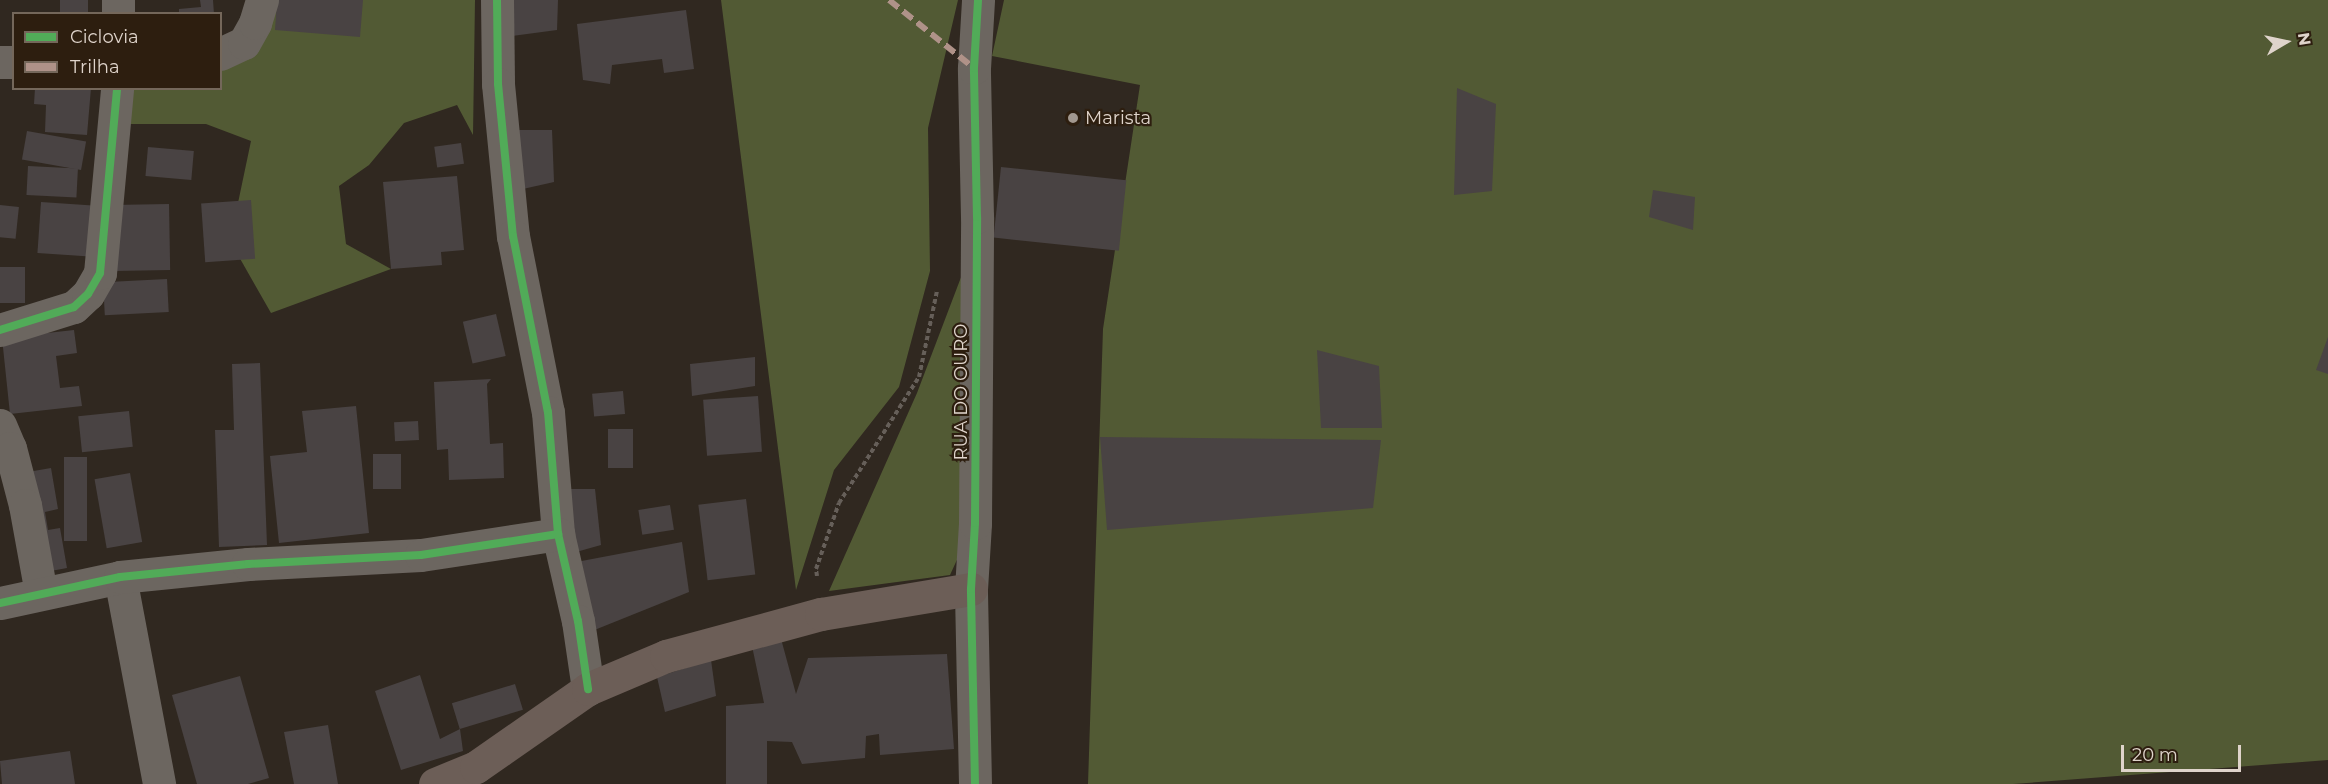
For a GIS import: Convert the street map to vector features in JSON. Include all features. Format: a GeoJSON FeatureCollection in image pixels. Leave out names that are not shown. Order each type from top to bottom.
{"type":"FeatureCollection","features":[{"type":"Feature","properties":{"kind":"main road"},"geometry":{"type":"LineString","coordinates":[[435,784],[476,767],[588,689],[666,656],[821,614],[971,590]]}},
{"type":"Feature","properties":{"kind":"street"},"geometry":{"type":"LineString","coordinates":[[222,53],[244,43],[255,23],[262,0]]}},
{"type":"Feature","properties":{"kind":"street"},"geometry":{"type":"LineString","coordinates":[[497,0],[498,84],[513,236],[548,412],[558,534],[578,621],[588,689]]}},
{"type":"Feature","properties":{"kind":"street","name":"RUA DO OURO"},"geometry":{"type":"LineString","coordinates":[[975,784],[971,590],[975,523],[977,218],[974,68],[978,0]]}},
{"type":"Feature","properties":{"kind":"street"},"geometry":{"type":"LineString","coordinates":[[0,330],[24,320],[40,318],[74,307],[88,294],[100,273],[117,90]]}},
{"type":"Feature","properties":{"kind":"street"},"geometry":{"type":"LineString","coordinates":[[0,425],[10,448],[25,505],[41,593]]}},
{"type":"Feature","properties":{"kind":"street"},"geometry":{"type":"LineString","coordinates":[[0,603],[120,577],[248,564],[422,555],[558,534]]}},
{"type":"Feature","properties":{"kind":"street"},"geometry":{"type":"LineString","coordinates":[[120,577],[159,784]]}},
{"type":"Feature","properties":{"kind":"path"},"geometry":{"type":"LineString","coordinates":[[821,614],[816,569],[839,503],[919,377],[938,288]]}},
{"type":"Feature","properties":{"kind":"green space"},"geometry":{"type":"Polygon","coordinates":[[[269,0],[475,0],[473,135],[457,105],[404,123],[369,165],[339,186],[346,244],[391,269],[271,313],[230,241],[251,141],[206,124],[125,124],[129,90],[222,90],[222,59],[269,0]]]}},
{"type":"Feature","properties":{"kind":"green space"},"geometry":{"type":"Polygon","coordinates":[[[721,0],[958,0],[928,128],[930,271],[899,387],[834,470],[796,590],[721,0]]]}},
{"type":"Feature","properties":{"kind":"green space"},"geometry":{"type":"Polygon","coordinates":[[[1004,0],[2328,0],[2328,760],[2013,784],[1088,784],[1103,329],[1140,85],[992,56],[1004,0]]]}},
{"type":"Feature","properties":{"kind":"green space"},"geometry":{"type":"Polygon","coordinates":[[[971,251],[967,538],[950,575],[829,591],[917,393],[971,251]]]}},
{"type":"Feature","properties":{"kind":"building"},"geometry":{"type":"Polygon","coordinates":[[[60,0],[88,0],[88,12],[60,12],[60,0]]]}},
{"type":"Feature","properties":{"kind":"building"},"geometry":{"type":"Polygon","coordinates":[[[200,0],[213,0],[214,12],[179,12],[179,9],[201,7],[200,0]]]}},
{"type":"Feature","properties":{"kind":"building"},"geometry":{"type":"Polygon","coordinates":[[[277,0],[363,0],[360,37],[275,30],[277,0]]]}},
{"type":"Feature","properties":{"kind":"building"},"geometry":{"type":"Polygon","coordinates":[[[514,0],[558,0],[557,30],[512,36],[514,0]]]}},
{"type":"Feature","properties":{"kind":"building"},"geometry":{"type":"Polygon","coordinates":[[[686,10],[694,69],[664,73],[662,59],[612,65],[610,84],[583,80],[577,24],[686,10]]]}},
{"type":"Feature","properties":{"kind":"building"},"geometry":{"type":"Polygon","coordinates":[[[1457,88],[1496,104],[1492,191],[1454,195],[1457,88]]]}},
{"type":"Feature","properties":{"kind":"building"},"geometry":{"type":"Polygon","coordinates":[[[35,90],[91,90],[87,135],[45,132],[46,105],[34,104],[35,90]]]}},
{"type":"Feature","properties":{"kind":"building"},"geometry":{"type":"Polygon","coordinates":[[[513,130],[552,130],[554,182],[514,191],[513,130]]]}},
{"type":"Feature","properties":{"kind":"building"},"geometry":{"type":"Polygon","coordinates":[[[27,131],[86,141],[81,170],[22,160],[27,131]]]}},
{"type":"Feature","properties":{"kind":"building"},"geometry":{"type":"Polygon","coordinates":[[[461,143],[464,164],[437,168],[434,147],[461,143]]]}},
{"type":"Feature","properties":{"kind":"building"},"geometry":{"type":"Polygon","coordinates":[[[148,147],[194,151],[191,180],[145,176],[148,147]]]}},
{"type":"Feature","properties":{"kind":"building"},"geometry":{"type":"Polygon","coordinates":[[[28,166],[78,169],[76,198],[26,195],[28,166]]]}},
{"type":"Feature","properties":{"kind":"building"},"geometry":{"type":"Polygon","coordinates":[[[1001,167],[1126,180],[1119,251],[994,238],[1001,167]]]}},
{"type":"Feature","properties":{"kind":"building"},"geometry":{"type":"Polygon","coordinates":[[[457,176],[464,250],[441,252],[442,265],[391,269],[383,182],[457,176]]]}},
{"type":"Feature","properties":{"kind":"building"},"geometry":{"type":"Polygon","coordinates":[[[1653,190],[1695,197],[1693,230],[1649,217],[1653,190]]]}},
{"type":"Feature","properties":{"kind":"building"},"geometry":{"type":"Polygon","coordinates":[[[251,200],[255,259],[205,262],[201,203],[251,200]]]}},
{"type":"Feature","properties":{"kind":"building"},"geometry":{"type":"Polygon","coordinates":[[[41,202],[100,206],[96,257],[37,253],[41,202]]]}},
{"type":"Feature","properties":{"kind":"building"},"geometry":{"type":"Polygon","coordinates":[[[169,204],[170,270],[113,271],[112,205],[169,204]]]}},
{"type":"Feature","properties":{"kind":"building"},"geometry":{"type":"Polygon","coordinates":[[[0,205],[19,207],[16,239],[0,237],[0,205]]]}},
{"type":"Feature","properties":{"kind":"building"},"geometry":{"type":"Polygon","coordinates":[[[0,267],[25,267],[25,303],[0,303],[0,267]]]}},
{"type":"Feature","properties":{"kind":"building"},"geometry":{"type":"Polygon","coordinates":[[[167,279],[169,312],[105,315],[103,282],[167,279]]]}},
{"type":"Feature","properties":{"kind":"building"},"geometry":{"type":"Polygon","coordinates":[[[496,314],[506,356],[473,364],[463,322],[496,314]]]}},
{"type":"Feature","properties":{"kind":"building"},"geometry":{"type":"Polygon","coordinates":[[[74,330],[77,353],[56,356],[60,388],[79,386],[82,406],[10,414],[2,338],[74,330]]]}},
{"type":"Feature","properties":{"kind":"building"},"geometry":{"type":"Polygon","coordinates":[[[2328,337],[2328,374],[2316,370],[2328,337]]]}},
{"type":"Feature","properties":{"kind":"building"},"geometry":{"type":"Polygon","coordinates":[[[1317,350],[1379,366],[1382,428],[1321,428],[1317,350]]]}},
{"type":"Feature","properties":{"kind":"building"},"geometry":{"type":"Polygon","coordinates":[[[755,357],[755,386],[692,396],[690,364],[755,357]]]}},
{"type":"Feature","properties":{"kind":"building"},"geometry":{"type":"Polygon","coordinates":[[[260,363],[267,545],[219,547],[215,430],[234,430],[232,364],[260,363]]]}},
{"type":"Feature","properties":{"kind":"building"},"geometry":{"type":"Polygon","coordinates":[[[491,379],[487,384],[490,444],[503,443],[504,478],[449,480],[448,449],[437,450],[434,382],[491,379]]]}},
{"type":"Feature","properties":{"kind":"building"},"geometry":{"type":"Polygon","coordinates":[[[623,391],[625,414],[594,417],[592,394],[623,391]]]}},
{"type":"Feature","properties":{"kind":"building"},"geometry":{"type":"Polygon","coordinates":[[[758,396],[762,452],[707,456],[703,400],[758,396]]]}},
{"type":"Feature","properties":{"kind":"building"},"geometry":{"type":"Polygon","coordinates":[[[356,406],[369,533],[279,543],[270,456],[307,452],[302,411],[356,406]]]}},
{"type":"Feature","properties":{"kind":"building"},"geometry":{"type":"Polygon","coordinates":[[[129,411],[133,447],[82,452],[78,416],[129,411]]]}},
{"type":"Feature","properties":{"kind":"building"},"geometry":{"type":"Polygon","coordinates":[[[418,421],[419,440],[395,441],[394,422],[418,421]]]}},
{"type":"Feature","properties":{"kind":"building"},"geometry":{"type":"Polygon","coordinates":[[[608,429],[633,429],[633,468],[608,468],[608,429]]]}},
{"type":"Feature","properties":{"kind":"building"},"geometry":{"type":"Polygon","coordinates":[[[1100,437],[1381,440],[1373,508],[1107,530],[1100,437]]]}},
{"type":"Feature","properties":{"kind":"building"},"geometry":{"type":"Polygon","coordinates":[[[373,454],[401,454],[401,489],[373,489],[373,454]]]}},
{"type":"Feature","properties":{"kind":"building"},"geometry":{"type":"Polygon","coordinates":[[[64,457],[87,457],[87,541],[64,541],[64,457]]]}},
{"type":"Feature","properties":{"kind":"building"},"geometry":{"type":"Polygon","coordinates":[[[51,468],[58,509],[45,512],[48,530],[60,528],[67,568],[40,573],[22,473],[51,468]]]}},
{"type":"Feature","properties":{"kind":"building"},"geometry":{"type":"Polygon","coordinates":[[[130,473],[142,542],[107,548],[95,479],[130,473]]]}},
{"type":"Feature","properties":{"kind":"building"},"geometry":{"type":"Polygon","coordinates":[[[563,489],[595,489],[601,545],[569,554],[563,489]]]}},
{"type":"Feature","properties":{"kind":"building"},"geometry":{"type":"Polygon","coordinates":[[[746,499],[755,574],[708,580],[698,505],[746,499]]]}},
{"type":"Feature","properties":{"kind":"building"},"geometry":{"type":"Polygon","coordinates":[[[670,505],[674,530],[642,535],[638,510],[670,505]]]}},
{"type":"Feature","properties":{"kind":"building"},"geometry":{"type":"Polygon","coordinates":[[[682,542],[689,592],[587,633],[571,563],[682,542]]]}},
{"type":"Feature","properties":{"kind":"building"},"geometry":{"type":"Polygon","coordinates":[[[780,635],[796,694],[808,658],[947,654],[954,749],[880,755],[879,734],[866,736],[865,758],[802,764],[792,742],[767,741],[767,784],[726,784],[726,706],[764,703],[752,646],[780,635]]]}},
{"type":"Feature","properties":{"kind":"building"},"geometry":{"type":"Polygon","coordinates":[[[711,660],[716,696],[665,712],[657,677],[711,660]]]}},
{"type":"Feature","properties":{"kind":"building"},"geometry":{"type":"Polygon","coordinates":[[[420,675],[440,739],[460,729],[463,751],[401,770],[375,691],[420,675]]]}},
{"type":"Feature","properties":{"kind":"building"},"geometry":{"type":"Polygon","coordinates":[[[240,676],[269,778],[248,784],[197,784],[172,695],[240,676]]]}},
{"type":"Feature","properties":{"kind":"building"},"geometry":{"type":"Polygon","coordinates":[[[515,684],[523,710],[460,729],[452,703],[515,684]]]}},
{"type":"Feature","properties":{"kind":"building"},"geometry":{"type":"Polygon","coordinates":[[[328,725],[338,784],[294,784],[284,732],[328,725]]]}},
{"type":"Feature","properties":{"kind":"building"},"geometry":{"type":"Polygon","coordinates":[[[70,751],[75,784],[2,784],[0,761],[70,751]]]}},
{"type":"Feature","properties":{"kind":"marked path"},"geometry":{"type":"LineString","coordinates":[[889,0],[974,68]]}},
{"type":"Feature","properties":{"kind":"cycle path"},"geometry":{"type":"LineString","coordinates":[[497,0],[498,84],[513,236],[548,412],[558,534],[578,621],[588,689]]}},
{"type":"Feature","properties":{"kind":"cycle path"},"geometry":{"type":"LineString","coordinates":[[975,784],[971,589],[975,523],[977,217],[974,68],[978,0]]}},
{"type":"Feature","properties":{"kind":"cycle path"},"geometry":{"type":"LineString","coordinates":[[0,330],[74,307],[88,294],[100,273],[117,90]]}},
{"type":"Feature","properties":{"kind":"cycle path"},"geometry":{"type":"LineString","coordinates":[[0,603],[120,577],[248,564],[421,555],[558,534]]}},
{"type":"Feature","properties":{"kind":"place","name":"Marista"},"geometry":{"type":"Point","coordinates":[1073,118]}}]}
